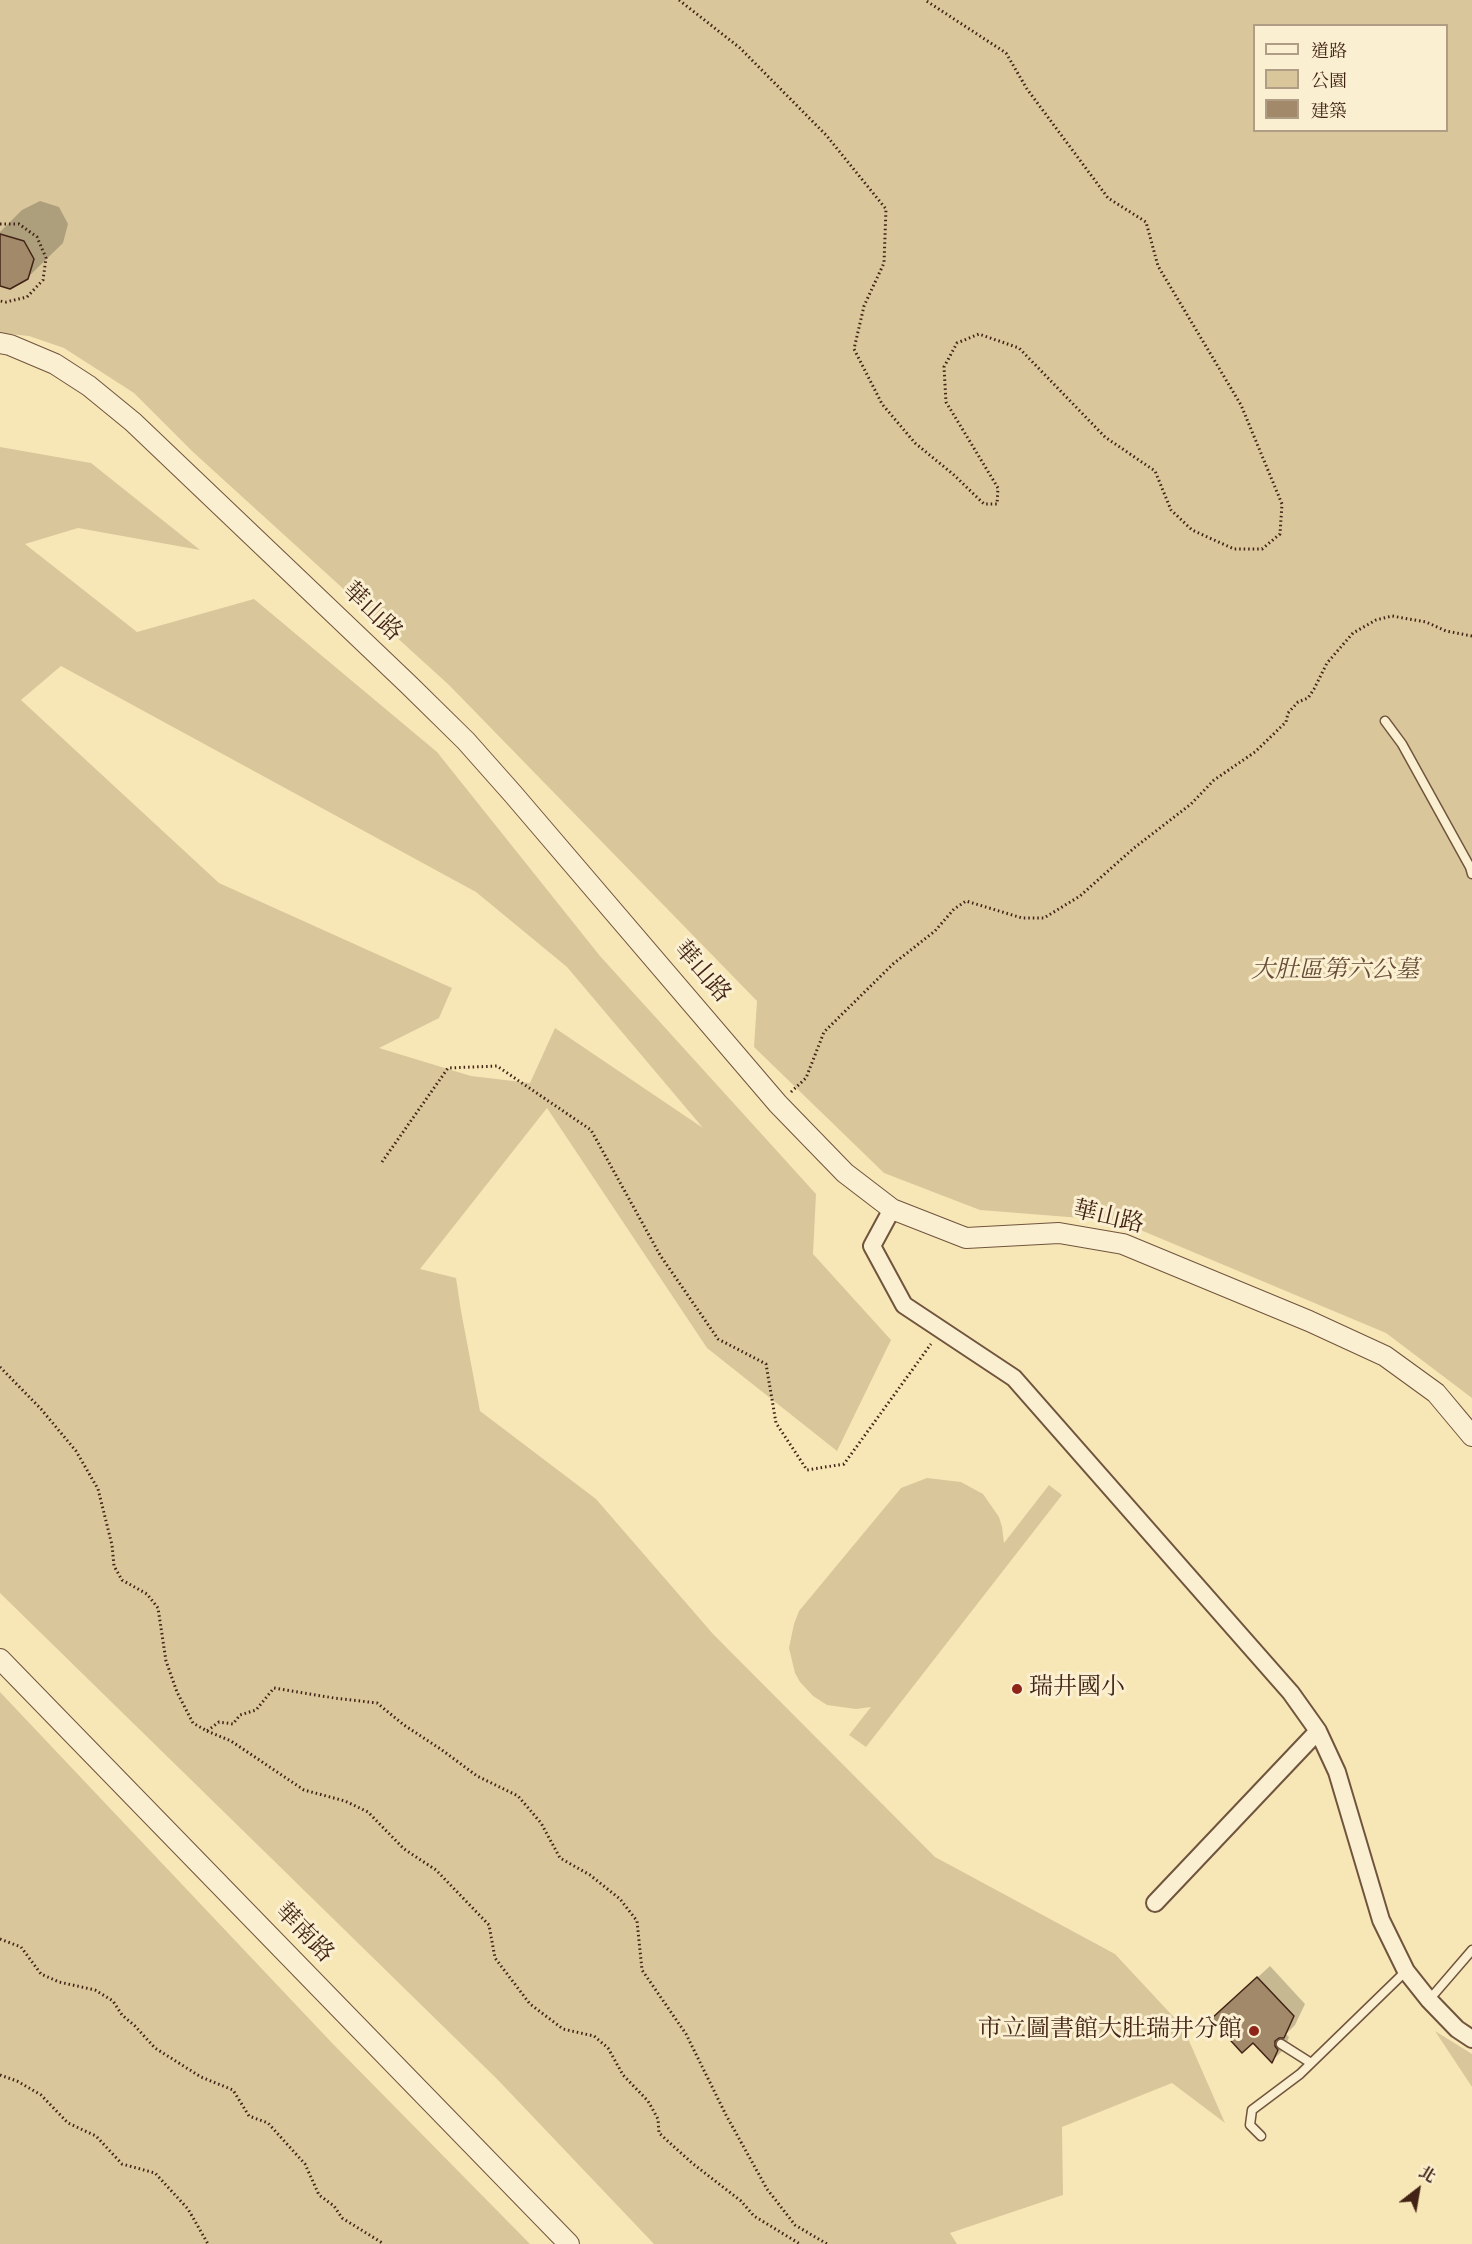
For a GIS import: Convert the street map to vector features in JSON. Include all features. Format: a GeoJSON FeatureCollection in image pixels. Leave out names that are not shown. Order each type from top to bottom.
{"type":"FeatureCollection","features":[{"type":"Feature","properties":{"kind":"street","name":"華山路"},"geometry":{"type":"LineString","coordinates":[[0,343],[55,364],[89,386],[133,422],[466,741],[778,1104],[845,1173],[892,1209],[966,1238],[1059,1233],[1123,1244],[1385,1356],[1436,1393],[1472,1436]]}},
{"type":"Feature","properties":{"kind":"street"},"geometry":{"type":"LineString","coordinates":[[892,1209],[872,1246],[904,1305],[1014,1378],[1291,1693],[1318,1731],[1336,1772],[1381,1920],[1406,1971],[1429,2000],[1457,2028],[1472,2039]]}},
{"type":"Feature","properties":{"kind":"street","name":"華南路"},"geometry":{"type":"LineString","coordinates":[[0,1659],[569,2244]]}},
{"type":"Feature","properties":{"kind":"street"},"geometry":{"type":"LineString","coordinates":[[1155,1903],[1318,1731]]}},
{"type":"Feature","properties":{"kind":"lane"},"geometry":{"type":"LineString","coordinates":[[1385,721],[1402,744],[1472,874]]}},
{"type":"Feature","properties":{"kind":"lane"},"geometry":{"type":"LineString","coordinates":[[1429,2000],[1472,1950]]}},
{"type":"Feature","properties":{"kind":"lane"},"geometry":{"type":"LineString","coordinates":[[1261,2136],[1250,2126],[1252,2110],[1311,2063],[1406,1971]]}},
{"type":"Feature","properties":{"kind":"lane"},"geometry":{"type":"LineString","coordinates":[[1281,2044],[1311,2063]]}},
{"type":"Feature","properties":{"kind":"path"},"geometry":{"type":"LineString","coordinates":[[679,0],[740,48],[826,135],[886,209],[884,263],[864,306],[854,349],[882,404],[915,443],[954,475],[984,504],[997,504],[998,488],[946,402],[944,367],[957,343],[979,334],[1018,348],[1105,437],[1155,471],[1171,510],[1192,530],[1234,549],[1262,549],[1280,534],[1282,504],[1241,405],[1158,266],[1146,222],[1108,198],[1027,89],[1006,53],[925,0]]}},
{"type":"Feature","properties":{"kind":"path"},"geometry":{"type":"LineString","coordinates":[[0,224],[19,224],[37,237],[46,258],[43,280],[27,297],[6,302],[0,301]]}},
{"type":"Feature","properties":{"kind":"path"},"geometry":{"type":"LineString","coordinates":[[778,1104],[806,1078],[824,1032],[841,1018],[893,964],[935,931],[954,909],[966,901],[1022,918],[1044,918],[1080,896],[1134,848],[1191,804],[1214,780],[1255,752],[1286,722],[1288,713],[1298,702],[1308,698],[1327,663],[1353,633],[1376,620],[1392,616],[1426,622],[1446,631],[1472,636]]}},
{"type":"Feature","properties":{"kind":"path"},"geometry":{"type":"LineString","coordinates":[[382,1162],[448,1068],[497,1066],[591,1130],[660,1255],[718,1339],[766,1364],[776,1423],[807,1470],[844,1464],[941,1330]]}},
{"type":"Feature","properties":{"kind":"path"},"geometry":{"type":"LineString","coordinates":[[0,1367],[41,1408],[76,1451],[98,1489],[112,1545],[114,1566],[122,1580],[147,1594],[158,1608],[166,1661],[177,1692],[193,1723],[231,1741],[304,1790],[345,1801],[368,1812],[404,1849],[436,1870],[489,1926],[495,1958],[530,2004],[564,2029],[594,2036],[608,2048],[623,2076],[648,2102],[658,2119],[659,2133],[692,2163],[741,2201],[754,2216],[800,2244]]}},
{"type":"Feature","properties":{"kind":"path"},"geometry":{"type":"LineString","coordinates":[[207,1731],[219,1722],[233,1724],[240,1715],[256,1710],[274,1688],[377,1703],[404,1725],[477,1776],[518,1796],[541,1823],[560,1858],[590,1875],[620,1899],[637,1921],[642,1970],[686,2034],[720,2105],[767,2189],[795,2225],[827,2244]]}},
{"type":"Feature","properties":{"kind":"path"},"geometry":{"type":"LineString","coordinates":[[0,1939],[21,1947],[41,1974],[59,1982],[95,1990],[113,2001],[122,2014],[155,2048],[201,2077],[233,2090],[249,2116],[268,2123],[305,2164],[319,2195],[334,2206],[342,2218],[384,2244]]}},
{"type":"Feature","properties":{"kind":"path"},"geometry":{"type":"LineString","coordinates":[[0,2075],[17,2081],[40,2095],[68,2123],[96,2136],[122,2164],[155,2173],[188,2209],[208,2244]]}},
{"type":"Feature","properties":{"kind":"green space","name":"大肚區第六公墓"},"geometry":{"type":"Polygon","coordinates":[[[0,0],[1472,0],[1472,1398],[1386,1333],[1119,1221],[980,1210],[884,1173],[754,1047],[757,1001],[449,685],[193,452],[134,393],[64,348],[29,336],[0,333],[0,0]]]}},
{"type":"Feature","properties":{"kind":"green space"},"geometry":{"type":"Polygon","coordinates":[[[0,447],[91,463],[200,550],[78,528],[25,544],[137,632],[254,599],[437,752],[600,956],[816,1194],[813,1254],[891,1340],[837,1451],[707,1348],[547,1108],[420,1269],[456,1278],[480,1411],[596,1499],[713,1634],[935,1857],[1115,1954],[1183,2027],[1225,2123],[1172,2083],[1062,2127],[1063,2195],[950,2233],[957,2244],[654,2244],[497,2079],[0,1593],[0,447]],[[61,666],[21,700],[219,883],[452,988],[439,1018],[379,1048],[471,1076],[530,1083],[555,1028],[703,1128],[567,967],[476,892],[61,666]]]}},
{"type":"Feature","properties":{"kind":"green space"},"geometry":{"type":"Polygon","coordinates":[[[927,1478],[961,1482],[983,1494],[999,1517],[1004,1543],[1049,1485],[1062,1495],[866,1747],[849,1735],[871,1707],[856,1709],[827,1705],[813,1696],[800,1682],[795,1673],[789,1648],[794,1624],[799,1611],[901,1488],[927,1478]]]}},
{"type":"Feature","properties":{"kind":"green space"},"geometry":{"type":"Polygon","coordinates":[[[0,1692],[333,2044],[530,2244],[0,2244],[0,1692]]]}},
{"type":"Feature","properties":{"kind":"green space"},"geometry":{"type":"Polygon","coordinates":[[[1435,2031],[1472,2054],[1472,2087],[1435,2031]]]}},
{"type":"Feature","properties":{"kind":"building"},"geometry":{"type":"Polygon","coordinates":[[[0,234],[24,241],[34,259],[28,279],[10,289],[0,286],[0,234]]]}},
{"type":"Feature","properties":{"kind":"building","name":"市立圖書館大肚瑞井分館"},"geometry":{"type":"Polygon","coordinates":[[[1257,1977],[1294,2016],[1284,2038],[1275,2041],[1278,2050],[1272,2063],[1253,2043],[1242,2053],[1211,2019],[1257,1977]]]}},
{"type":"Feature","properties":{"kind":"place","name":"瑞井國小"},"geometry":{"type":"Point","coordinates":[1017,1689]}},
{"type":"Feature","properties":{"kind":"place","name":"市立圖書館大肚瑞井分館"},"geometry":{"type":"Point","coordinates":[1254,2031]}}]}
